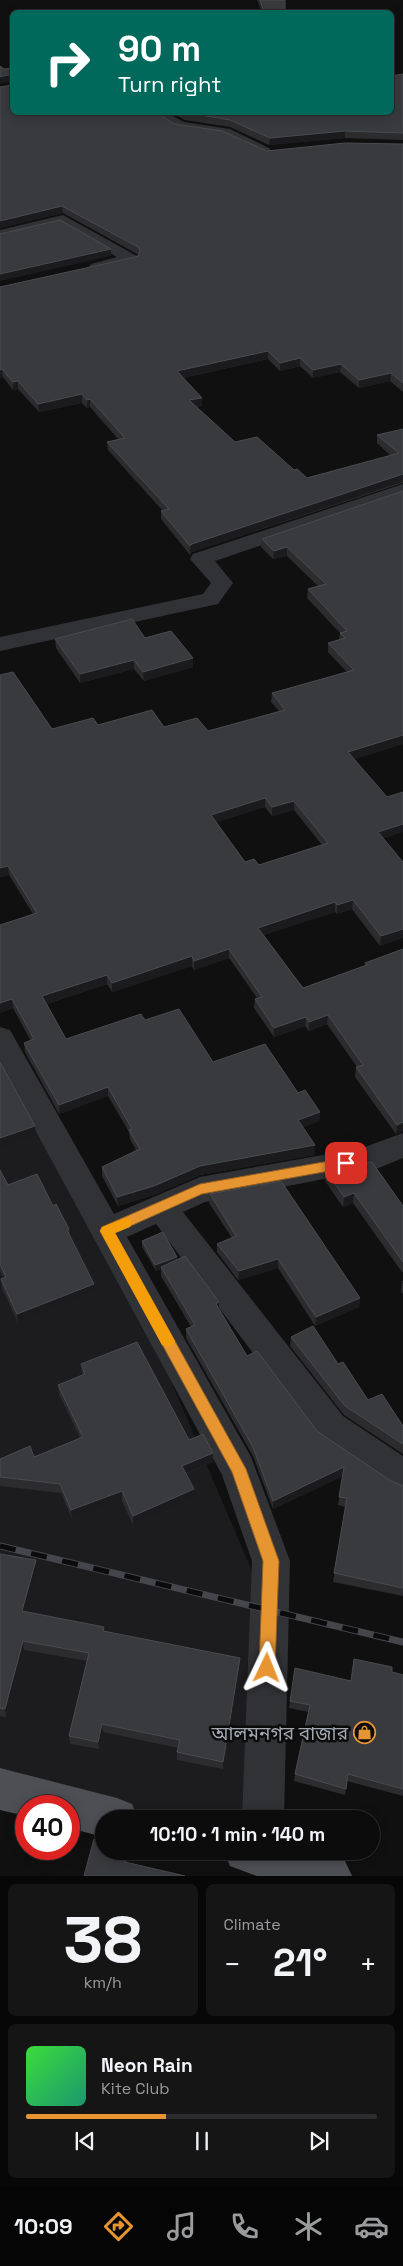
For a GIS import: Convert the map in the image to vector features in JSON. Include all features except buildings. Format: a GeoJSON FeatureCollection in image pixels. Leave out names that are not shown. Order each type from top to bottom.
{"type":"FeatureCollection","features":[{"type":"Feature","properties":{"kind":"main road"},"geometry":{"type":"LineString","coordinates":[[0,1789],[24,1795]]}},
{"type":"Feature","properties":{"kind":"main road"},"geometry":{"type":"LineString","coordinates":[[80,1809],[95,1813]]}},
{"type":"Feature","properties":{"kind":"main road"},"geometry":{"type":"LineString","coordinates":[[294,1860],[330,1876]]}},
{"type":"Feature","properties":{"kind":"street"},"geometry":{"type":"LineString","coordinates":[[160,115],[180,126],[225,132],[267,152],[276,151]]}},
{"type":"Feature","properties":{"kind":"street"},"geometry":{"type":"LineString","coordinates":[[0,235],[62,220],[131,259],[84,270]]}},
{"type":"Feature","properties":{"kind":"street"},"geometry":{"type":"LineString","coordinates":[[0,644],[210,599],[222,583],[201,558],[403,490]]}},
{"type":"Feature","properties":{"kind":"street"},"geometry":{"type":"LineString","coordinates":[[0,1038],[238,1469],[271,1561],[260,1810]]}},
{"type":"Feature","properties":{"kind":"street"},"geometry":{"type":"LineString","coordinates":[[107,1231],[200,1190],[365,1160],[403,1145]]}},
{"type":"Feature","properties":{"kind":"street"},"geometry":{"type":"LineString","coordinates":[[161,1207],[330,1427],[403,1476]]}},
{"type":"Feature","properties":{"kind":"shaded area"},"geometry":{"type":"Polygon","coordinates":[[[0,1037],[107,1231],[269,1611],[263,1810],[95,1810],[95,1813],[80,1810],[80,1795],[23,1795],[0,1789],[0,1037]]]}},
{"type":"Feature","properties":{"kind":"railway"},"geometry":{"type":"LineString","coordinates":[[0,1546],[403,1642]]}},
{"type":"Feature","properties":{"kind":"slow traffic"},"geometry":{"type":"LineString","coordinates":[[125,1223],[107,1231],[167,1341]]}},
{"type":"Feature","properties":{"kind":"place","name":"আলমনগর বাজার"},"geometry":{"type":"Point","coordinates":[364,1733]}},
{"type":"Feature","properties":{"kind":"route"},"geometry":{"type":"LineString","coordinates":[[267,1668],[271,1561],[238,1469],[107,1231],[200,1190],[346,1163]]}}]}
